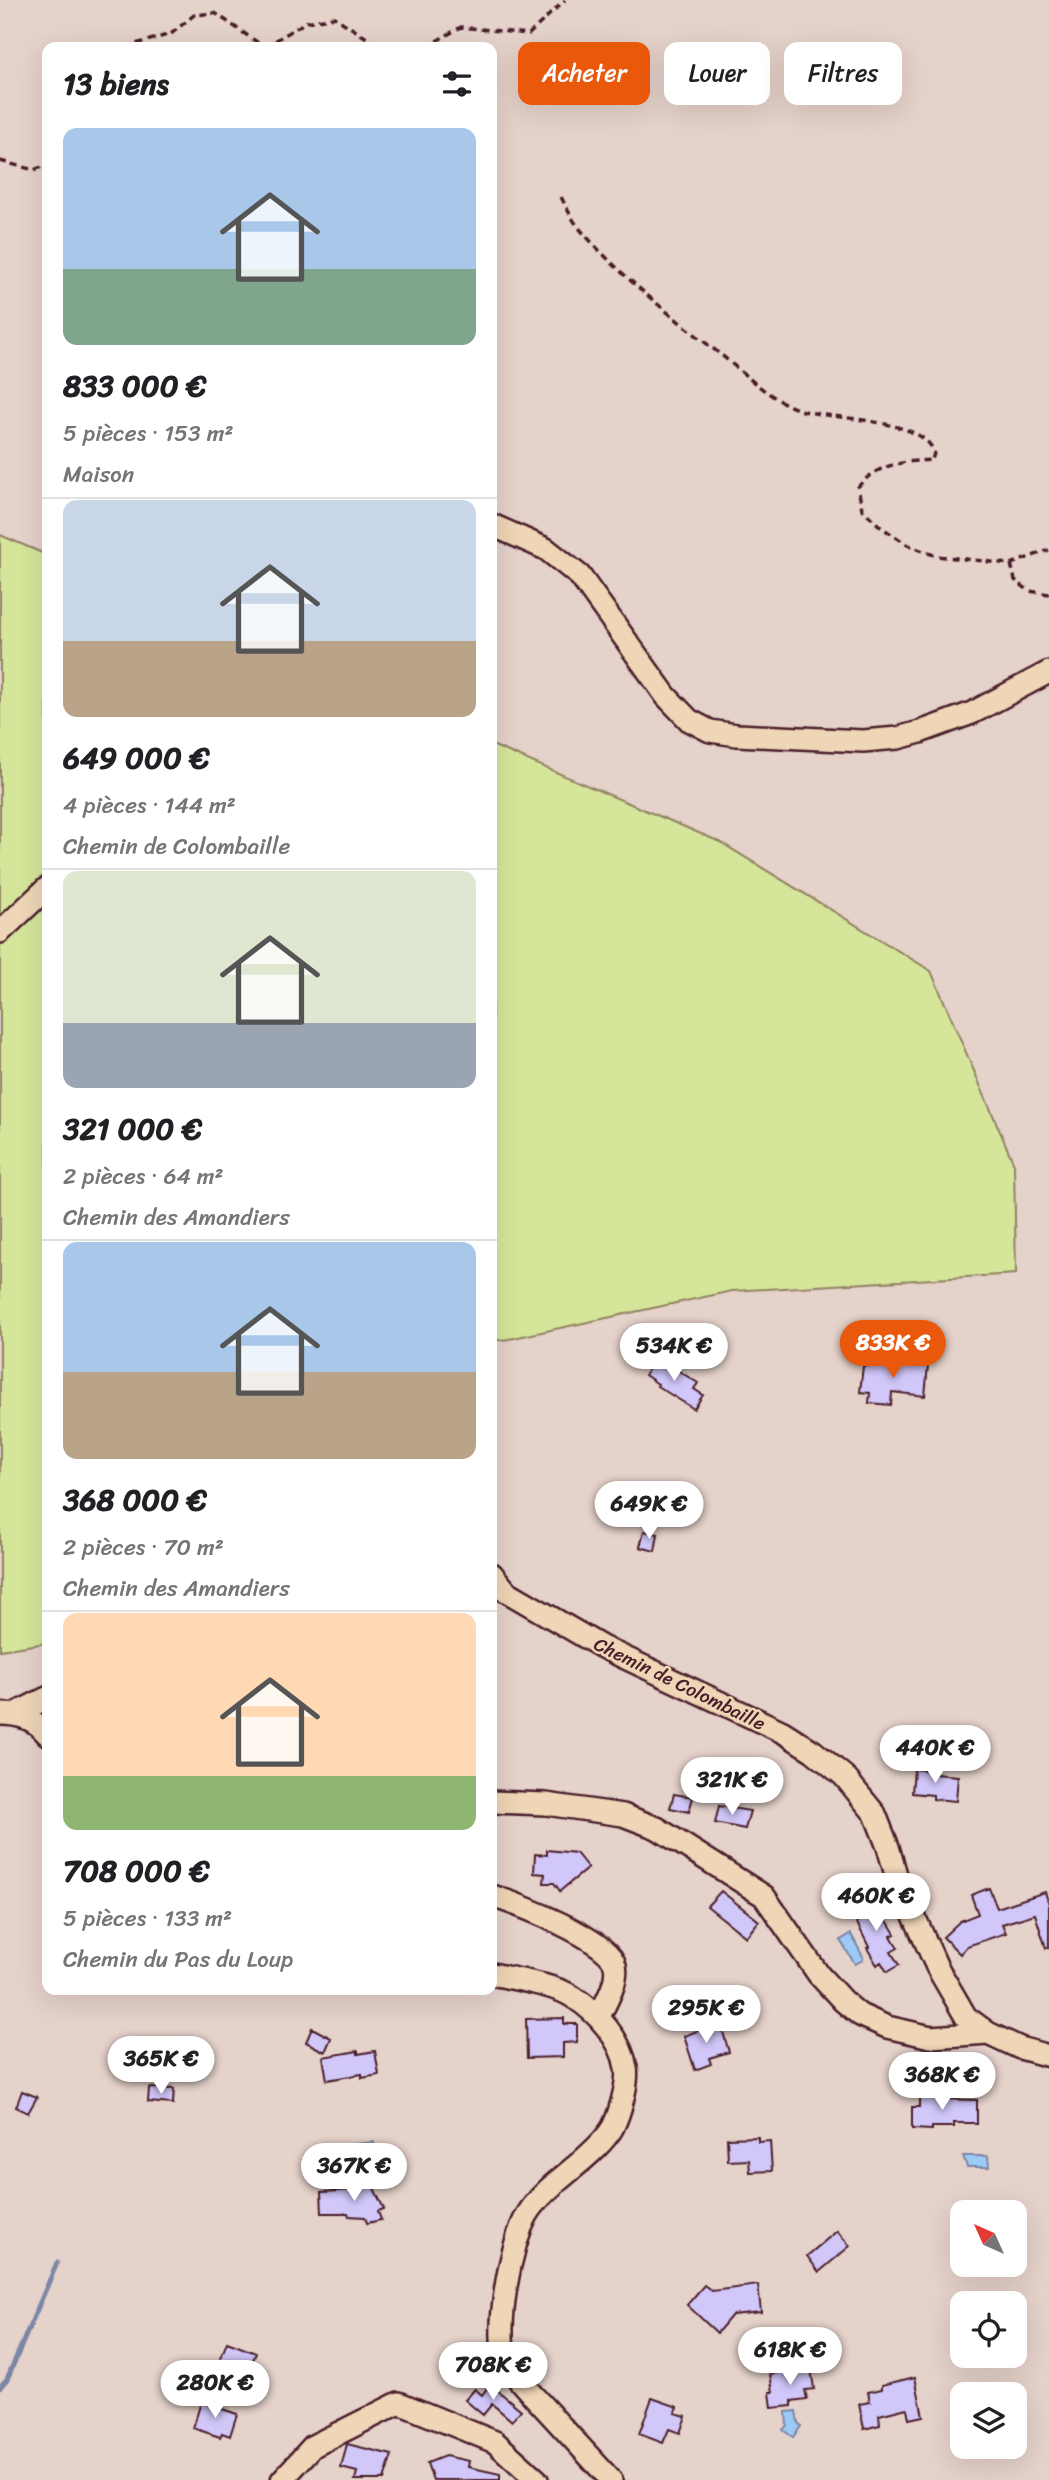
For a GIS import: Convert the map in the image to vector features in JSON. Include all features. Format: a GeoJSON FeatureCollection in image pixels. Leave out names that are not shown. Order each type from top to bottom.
{"type":"FeatureCollection","features":[{"type":"Feature","properties":{"kind":"street"},"geometry":{"type":"LineString","coordinates":[[497,527],[546,549],[580,576],[666,696],[688,720],[710,731],[737,735],[863,741],[898,738],[972,713],[1049,673]]}},
{"type":"Feature","properties":{"kind":"street"},"geometry":{"type":"LineString","coordinates":[[0,932],[42,893]]}},
{"type":"Feature","properties":{"kind":"street","name":"Chemin de Colombaille"},"geometry":{"type":"LineString","coordinates":[[497,1580],[506,1591],[602,1647],[783,1732],[813,1751],[844,1776],[875,1814],[897,1878],[956,2003],[966,2017],[988,2034],[1020,2048],[1049,2056]]}},
{"type":"Feature","properties":{"kind":"street"},"geometry":{"type":"LineString","coordinates":[[8,1714],[42,1700]]}},
{"type":"Feature","properties":{"kind":"street"},"geometry":{"type":"LineString","coordinates":[[8,1714],[38,1723],[42,1728]]}},
{"type":"Feature","properties":{"kind":"street"},"geometry":{"type":"LineString","coordinates":[[497,1802],[546,1804],[623,1815],[657,1828],[764,1896],[818,1975],[860,2015],[887,2026],[931,2037],[988,2034]]}},
{"type":"Feature","properties":{"kind":"street"},"geometry":{"type":"LineString","coordinates":[[497,1898],[559,1923],[606,1952],[614,1961],[616,1970],[612,1988],[599,2017]]}},
{"type":"Feature","properties":{"kind":"street"},"geometry":{"type":"LineString","coordinates":[[497,1976],[572,1995],[599,2017],[617,2044],[627,2069],[621,2104],[611,2130],[590,2156],[541,2196],[525,2217],[506,2284],[501,2328],[506,2360],[523,2384],[611,2480]]}},
{"type":"Feature","properties":{"kind":"street"},"geometry":{"type":"LineString","coordinates":[[282,2480],[313,2446],[400,2403],[495,2442],[537,2480]]}},
{"type":"Feature","properties":{"kind":"path"},"geometry":{"type":"LineString","coordinates":[[435,42],[461,27],[529,34],[565,0]]}},
{"type":"Feature","properties":{"kind":"path"},"geometry":{"type":"LineString","coordinates":[[143,42],[171,34],[194,15],[215,13],[257,42]]}},
{"type":"Feature","properties":{"kind":"path"},"geometry":{"type":"LineString","coordinates":[[272,42],[306,22],[334,17],[373,42]]}},
{"type":"Feature","properties":{"kind":"path"},"geometry":{"type":"LineString","coordinates":[[0,161],[34,170],[42,167]]}},
{"type":"Feature","properties":{"kind":"path"},"geometry":{"type":"LineString","coordinates":[[561,197],[579,228],[630,279],[744,377],[800,410],[883,423],[928,440],[934,453],[932,460],[887,466],[866,476],[858,487],[862,509],[881,527],[908,545],[936,556],[1011,564],[1049,551]]}},
{"type":"Feature","properties":{"kind":"path"},"geometry":{"type":"LineString","coordinates":[[1011,564],[1015,580],[1030,590],[1049,594]]}},
{"type":"Feature","properties":{"kind":"green space"},"geometry":{"type":"Polygon","coordinates":[[[0,535],[42,553],[42,1644],[0,1650],[0,535]]]}},
{"type":"Feature","properties":{"kind":"green space"},"geometry":{"type":"Polygon","coordinates":[[[497,747],[720,842],[931,971],[1014,1164],[1016,1274],[732,1291],[497,1340],[497,747]]]}},
{"type":"Feature","properties":{"kind":"water"},"geometry":{"type":"Polygon","coordinates":[[[851,1934],[863,1957],[863,1960],[855,1964],[840,1940],[851,1934]]]}},
{"type":"Feature","properties":{"kind":"water"},"geometry":{"type":"Polygon","coordinates":[[[374,2142],[376,2158],[348,2160],[347,2145],[374,2142]]]}},
{"type":"Feature","properties":{"kind":"water"},"geometry":{"type":"Polygon","coordinates":[[[963,2156],[988,2156],[989,2167],[967,2167],[963,2156]]]}},
{"type":"Feature","properties":{"kind":"water"},"geometry":{"type":"Polygon","coordinates":[[[796,2411],[801,2426],[793,2437],[783,2430],[787,2425],[786,2412],[796,2411]]]}},
{"type":"Feature","properties":{"kind":"building"},"geometry":{"type":"Polygon","coordinates":[[[656,1357],[698,1383],[694,1389],[703,1395],[694,1409],[657,1386],[658,1384],[645,1375],[656,1357]]]}},
{"type":"Feature","properties":{"kind":"building"},"geometry":{"type":"Polygon","coordinates":[[[869,1360],[928,1365],[925,1396],[892,1392],[891,1405],[869,1403],[870,1393],[860,1392],[863,1366],[868,1366],[869,1360]]]}},
{"type":"Feature","properties":{"kind":"building"},"geometry":{"type":"Polygon","coordinates":[[[644,1531],[658,1534],[655,1551],[640,1547],[644,1531]]]}},
{"type":"Feature","properties":{"kind":"building"},"geometry":{"type":"Polygon","coordinates":[[[914,1769],[958,1776],[956,1801],[933,1799],[933,1795],[912,1793],[914,1769]]]}},
{"type":"Feature","properties":{"kind":"building"},"geometry":{"type":"Polygon","coordinates":[[[674,1794],[693,1797],[689,1812],[670,1808],[674,1794]]]}},
{"type":"Feature","properties":{"kind":"building"},"geometry":{"type":"Polygon","coordinates":[[[719,1806],[750,1811],[745,1829],[715,1823],[719,1806]]]}},
{"type":"Feature","properties":{"kind":"building"},"geometry":{"type":"Polygon","coordinates":[[[547,1850],[576,1853],[588,1868],[560,1891],[554,1883],[544,1883],[545,1874],[534,1873],[535,1854],[547,1855],[547,1850]]]}},
{"type":"Feature","properties":{"kind":"building"},"geometry":{"type":"Polygon","coordinates":[[[989,1888],[997,1908],[1045,1892],[1049,1904],[1049,1947],[1046,1948],[1035,1914],[1002,1924],[1006,1933],[967,1946],[960,1954],[943,1937],[960,1921],[978,1914],[971,1895],[989,1888]]]}},
{"type":"Feature","properties":{"kind":"building"},"geometry":{"type":"Polygon","coordinates":[[[721,1891],[759,1921],[746,1937],[707,1906],[721,1891]]]}},
{"type":"Feature","properties":{"kind":"building"},"geometry":{"type":"Polygon","coordinates":[[[870,1897],[895,1934],[891,1936],[898,1948],[891,1952],[899,1965],[887,1972],[881,1962],[877,1965],[867,1948],[869,1947],[850,1909],[870,1897]]]}},
{"type":"Feature","properties":{"kind":"building"},"geometry":{"type":"Polygon","coordinates":[[[564,2018],[564,2024],[577,2024],[577,2042],[563,2043],[563,2057],[527,2058],[526,2019],[564,2018]]]}},
{"type":"Feature","properties":{"kind":"building"},"geometry":{"type":"Polygon","coordinates":[[[720,2022],[729,2052],[709,2058],[711,2064],[695,2070],[684,2036],[720,2022]]]}},
{"type":"Feature","properties":{"kind":"building"},"geometry":{"type":"Polygon","coordinates":[[[312,2028],[331,2038],[325,2052],[306,2042],[312,2028]]]}},
{"type":"Feature","properties":{"kind":"building"},"geometry":{"type":"Polygon","coordinates":[[[358,2051],[358,2054],[375,2051],[379,2075],[362,2078],[362,2074],[327,2080],[323,2057],[358,2051]]]}},
{"type":"Feature","properties":{"kind":"building"},"geometry":{"type":"Polygon","coordinates":[[[149,2088],[174,2089],[173,2104],[148,2102],[149,2088]]]}},
{"type":"Feature","properties":{"kind":"building"},"geometry":{"type":"Polygon","coordinates":[[[919,2090],[936,2090],[936,2099],[977,2100],[977,2123],[954,2123],[954,2127],[932,2127],[932,2130],[912,2129],[912,2107],[919,2107],[919,2090]]]}},
{"type":"Feature","properties":{"kind":"building"},"geometry":{"type":"Polygon","coordinates":[[[22,2091],[37,2097],[28,2113],[16,2107],[22,2091]]]}},
{"type":"Feature","properties":{"kind":"building"},"geometry":{"type":"Polygon","coordinates":[[[758,2137],[758,2142],[770,2141],[772,2171],[750,2172],[749,2160],[728,2161],[727,2138],[758,2137]]]}},
{"type":"Feature","properties":{"kind":"building"},"geometry":{"type":"Polygon","coordinates":[[[371,2182],[384,2209],[378,2211],[381,2220],[367,2223],[365,2217],[349,2216],[348,2213],[322,2213],[321,2192],[355,2190],[371,2182]]]}},
{"type":"Feature","properties":{"kind":"building"},"geometry":{"type":"Polygon","coordinates":[[[837,2231],[850,2246],[819,2272],[807,2256],[837,2231]]]}},
{"type":"Feature","properties":{"kind":"building"},"geometry":{"type":"Polygon","coordinates":[[[704,2285],[712,2291],[758,2285],[761,2312],[732,2315],[717,2333],[687,2305],[704,2285]]]}},
{"type":"Feature","properties":{"kind":"building"},"geometry":{"type":"Polygon","coordinates":[[[227,2342],[256,2353],[247,2374],[219,2363],[227,2342]]]}},
{"type":"Feature","properties":{"kind":"building"},"geometry":{"type":"Polygon","coordinates":[[[811,2368],[814,2389],[805,2390],[807,2399],[792,2401],[792,2406],[772,2408],[770,2374],[811,2368]]]}},
{"type":"Feature","properties":{"kind":"building"},"geometry":{"type":"Polygon","coordinates":[[[915,2377],[923,2416],[909,2419],[907,2408],[879,2415],[880,2425],[864,2429],[859,2404],[870,2402],[868,2392],[882,2389],[882,2385],[915,2377]]]}},
{"type":"Feature","properties":{"kind":"building"},"geometry":{"type":"Polygon","coordinates":[[[490,2384],[521,2410],[512,2421],[492,2404],[483,2415],[465,2400],[475,2389],[482,2395],[490,2384]]]}},
{"type":"Feature","properties":{"kind":"building"},"geometry":{"type":"Polygon","coordinates":[[[652,2398],[678,2407],[675,2413],[686,2416],[680,2433],[669,2429],[663,2443],[639,2434],[652,2398]]]}},
{"type":"Feature","properties":{"kind":"building"},"geometry":{"type":"Polygon","coordinates":[[[201,2402],[237,2414],[230,2436],[222,2433],[220,2437],[193,2428],[201,2402]]]}},
{"type":"Feature","properties":{"kind":"building"},"geometry":{"type":"Polygon","coordinates":[[[347,2444],[392,2455],[384,2480],[355,2480],[357,2472],[341,2468],[347,2444]]]}},
{"type":"Feature","properties":{"kind":"building"},"geometry":{"type":"Polygon","coordinates":[[[445,2456],[469,2461],[468,2467],[500,2474],[500,2480],[433,2480],[427,2463],[445,2456]]]}},
{"type":"Feature","properties":{"kind":"waterway"},"geometry":{"type":"LineString","coordinates":[[0,2387],[7,2379],[57,2263]]}}]}
